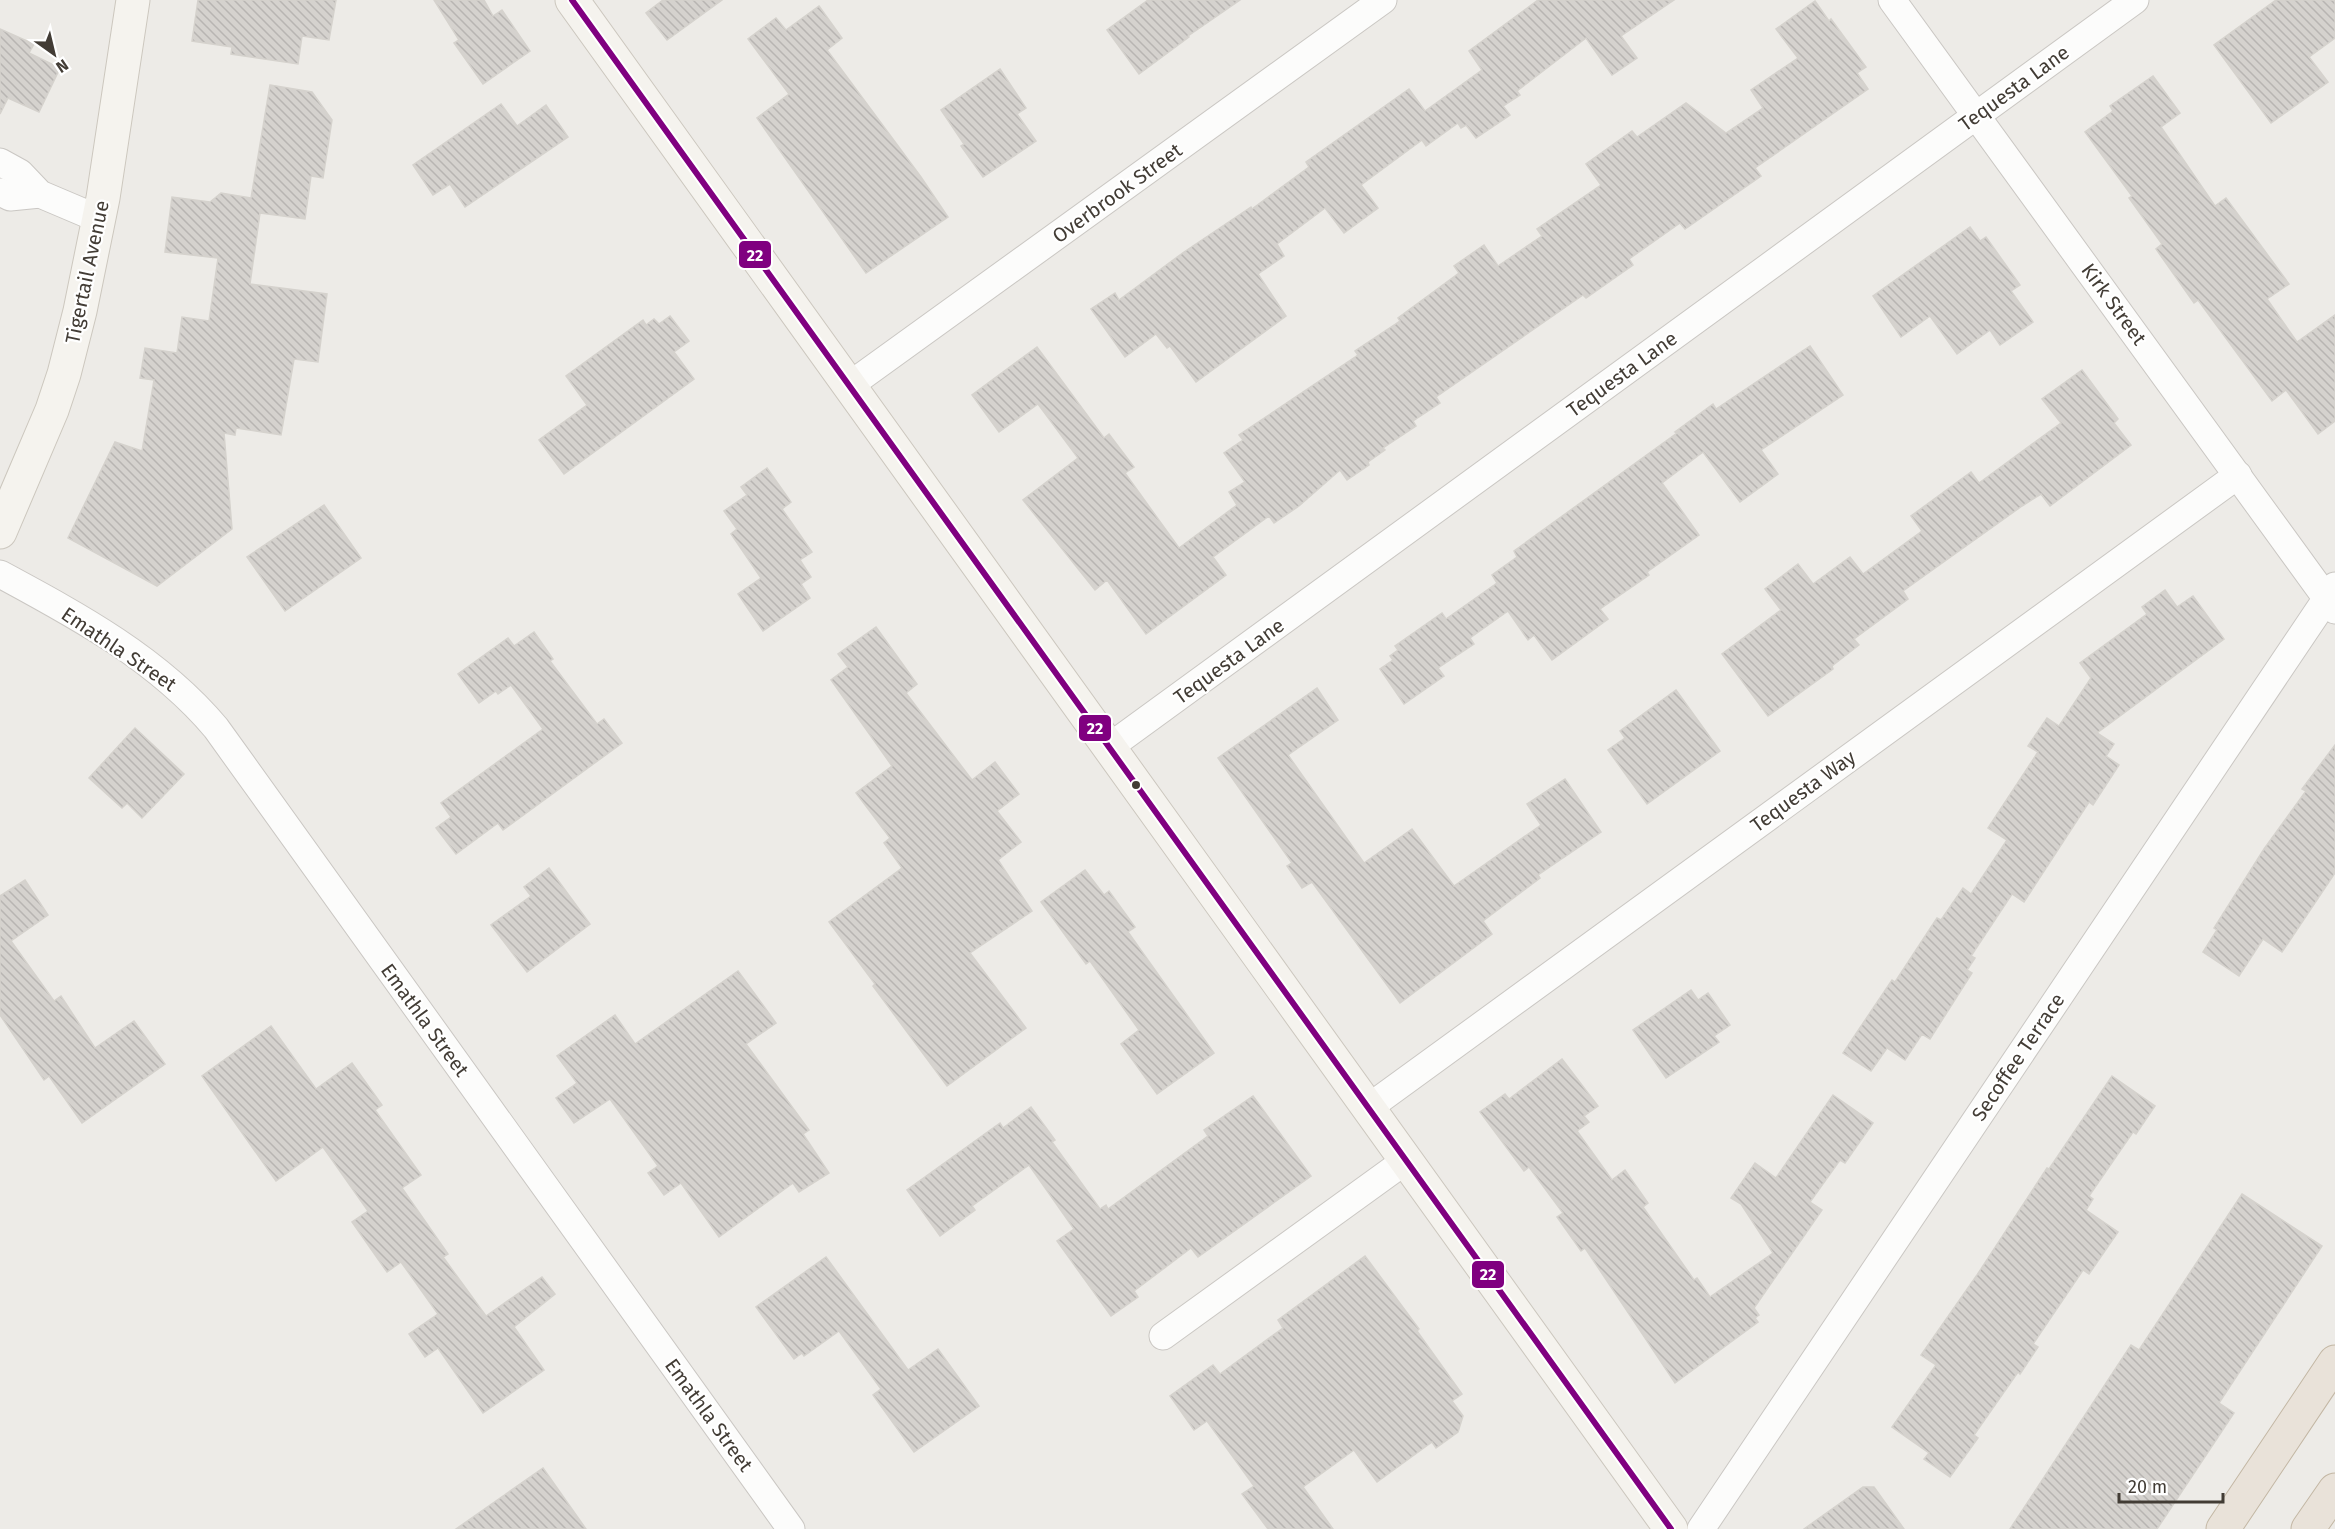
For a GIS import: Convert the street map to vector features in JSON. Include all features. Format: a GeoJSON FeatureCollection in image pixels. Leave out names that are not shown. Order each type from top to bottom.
{"type":"FeatureCollection","features":[{"type":"Feature","properties":{"kind":"highway"},"geometry":{"type":"LineString","coordinates":[[2223,1529],[2335,1362]]}},
{"type":"Feature","properties":{"kind":"highway"},"geometry":{"type":"LineString","coordinates":[[2308,1529],[2335,1490]]}},
{"type":"Feature","properties":{"kind":"street","name":"Tigertail Avenue"},"geometry":{"type":"LineString","coordinates":[[0,532],[40,439],[64,374],[80,311],[99,219],[133,0]]}},
{"type":"Feature","properties":{"kind":"street"},"geometry":{"type":"LineString","coordinates":[[572,0],[1671,1529]]}},
{"type":"Feature","properties":{"kind":"street","name":"Kirk Street"},"geometry":{"type":"LineString","coordinates":[[1892,0],[2238,475],[2332,598]]}},
{"type":"Feature","properties":{"kind":"street","name":"Tequesta Lane"},"geometry":{"type":"LineString","coordinates":[[1108,748],[2135,0]]}},
{"type":"Feature","properties":{"kind":"street","name":"Overbrook Street"},"geometry":{"type":"LineString","coordinates":[[850,385],[1367,5]]}},
{"type":"Feature","properties":{"kind":"street"},"geometry":{"type":"LineString","coordinates":[[0,162],[20,173],[40,194],[99,219]]}},
{"type":"Feature","properties":{"kind":"street"},"geometry":{"type":"LineString","coordinates":[[0,192],[10,197],[40,194]]}},
{"type":"Feature","properties":{"kind":"street","name":"Tequesta Way"},"geometry":{"type":"LineString","coordinates":[[1368,1108],[2238,475]]}},
{"type":"Feature","properties":{"kind":"street","name":"Emathla Street"},"geometry":{"type":"LineString","coordinates":[[0,574],[134,654],[184,694],[216,728],[791,1529]]}},
{"type":"Feature","properties":{"kind":"street","name":"Secoffee Terrace"},"geometry":{"type":"LineString","coordinates":[[1701,1529],[2332,598]]}},
{"type":"Feature","properties":{"kind":"street"},"geometry":{"type":"LineString","coordinates":[[1163,1336],[1405,1161]]}},
{"type":"Feature","properties":{"kind":"building"},"geometry":{"type":"Polygon","coordinates":[[[198,0],[336,0],[329,40],[302,36],[298,64],[231,54],[232,47],[192,41],[198,0]]]}},
{"type":"Feature","properties":{"kind":"building"},"geometry":{"type":"Polygon","coordinates":[[[434,0],[484,0],[493,16],[502,10],[530,51],[483,84],[454,43],[459,40],[434,0]]]}},
{"type":"Feature","properties":{"kind":"building"},"geometry":{"type":"Polygon","coordinates":[[[663,0],[722,0],[667,40],[646,13],[663,0]]]}},
{"type":"Feature","properties":{"kind":"building"},"geometry":{"type":"Polygon","coordinates":[[[1148,0],[1240,0],[1139,74],[1107,30],[1148,0]]]}},
{"type":"Feature","properties":{"kind":"building"},"geometry":{"type":"Polygon","coordinates":[[[1538,0],[1674,0],[1621,36],[1637,58],[1612,75],[1586,38],[1517,91],[1520,95],[1503,106],[1510,115],[1476,138],[1466,125],[1461,128],[1458,123],[1426,146],[1422,140],[1361,185],[1378,208],[1344,233],[1325,208],[1277,244],[1284,256],[1258,274],[1286,316],[1196,382],[1170,346],[1167,348],[1156,334],[1125,357],[1091,309],[1115,293],[1119,300],[1184,252],[1251,207],[1252,209],[1309,167],[1306,162],[1409,89],[1425,111],[1482,70],[1469,51],[1538,0]]]}},
{"type":"Feature","properties":{"kind":"building"},"geometry":{"type":"Polygon","coordinates":[[[2276,0],[2335,0],[2335,38],[2309,57],[2328,82],[2271,123],[2214,45],[2276,0]]]}},
{"type":"Feature","properties":{"kind":"building"},"geometry":{"type":"Polygon","coordinates":[[[1815,1],[1866,67],[1857,73],[1868,89],[1755,168],[1761,176],[1685,229],[1680,223],[1629,259],[1633,265],[1586,298],[1583,295],[1436,397],[1440,403],[1413,421],[1416,426],[1383,448],[1385,450],[1368,462],[1369,465],[1347,480],[1340,470],[1299,506],[1274,523],[1269,516],[1213,557],[1226,575],[1146,634],[1107,580],[1095,590],[1023,500],[1078,458],[1038,404],[999,432],[972,395],[1037,347],[1104,438],[1109,434],[1134,467],[1125,473],[1179,548],[1237,505],[1229,492],[1245,482],[1224,453],[1243,440],[1239,435],[1358,355],[1355,351],[1400,321],[1398,318],[1459,273],[1454,266],[1484,245],[1498,266],[1542,236],[1537,229],[1601,185],[1586,164],[1632,131],[1637,137],[1686,103],[1726,133],[1763,108],[1751,90],[1798,58],[1776,29],[1815,1]]]}},
{"type":"Feature","properties":{"kind":"building"},"geometry":{"type":"Polygon","coordinates":[[[819,6],[842,38],[827,50],[948,217],[866,273],[757,118],[789,94],[748,39],[776,18],[786,30],[819,6]]]}},
{"type":"Feature","properties":{"kind":"building"},"geometry":{"type":"Polygon","coordinates":[[[0,29],[34,44],[29,53],[60,68],[39,112],[8,98],[0,114],[0,29]]]}},
{"type":"Feature","properties":{"kind":"building"},"geometry":{"type":"Polygon","coordinates":[[[1000,69],[1026,108],[1017,114],[1036,141],[983,177],[961,146],[964,144],[941,110],[1000,69]]]}},
{"type":"Feature","properties":{"kind":"building"},"geometry":{"type":"Polygon","coordinates":[[[2153,76],[2180,113],[2161,127],[2215,206],[2226,198],[2289,284],[2267,299],[2297,342],[2335,315],[2335,421],[2318,434],[2286,390],[2272,401],[2198,300],[2194,303],[2156,249],[2162,244],[2129,198],[2132,196],[2085,132],[2113,111],[2110,106],[2153,76]]]}},
{"type":"Feature","properties":{"kind":"building"},"geometry":{"type":"Polygon","coordinates":[[[270,85],[312,92],[332,120],[323,178],[311,176],[305,219],[260,213],[250,284],[327,294],[318,362],[294,359],[281,435],[236,428],[235,435],[224,433],[232,529],[157,586],[68,538],[115,442],[142,451],[154,380],[140,378],[145,348],[177,353],[182,317],[209,321],[218,258],[165,252],[172,197],[210,202],[221,193],[251,198],[270,85]]]}},
{"type":"Feature","properties":{"kind":"building"},"geometry":{"type":"Polygon","coordinates":[[[501,104],[517,126],[546,105],[568,137],[465,207],[450,184],[433,195],[413,165],[501,104]]]}},
{"type":"Feature","properties":{"kind":"building"},"geometry":{"type":"Polygon","coordinates":[[[1970,227],[1980,241],[1986,237],[2020,285],[2011,291],[2033,322],[2000,345],[1990,330],[1957,354],[1930,316],[1901,337],[1873,296],[1970,227]]]}},
{"type":"Feature","properties":{"kind":"building"},"geometry":{"type":"Polygon","coordinates":[[[670,316],[689,341],[674,352],[694,379],[564,474],[539,440],[587,405],[566,376],[643,320],[646,325],[654,319],[659,324],[670,316]]]}},
{"type":"Feature","properties":{"kind":"building"},"geometry":{"type":"Polygon","coordinates":[[[1810,346],[1843,395],[1761,450],[1778,474],[1740,502],[1703,452],[1662,483],[1699,535],[1647,572],[1649,575],[1600,609],[1608,619],[1552,660],[1534,635],[1528,640],[1508,611],[1470,638],[1474,644],[1438,668],[1444,676],[1404,704],[1380,669],[1393,660],[1390,656],[1398,650],[1395,646],[1442,613],[1446,619],[1497,583],[1492,575],[1517,557],[1514,551],[1677,433],[1675,432],[1713,404],[1716,409],[1810,346]]]}},
{"type":"Feature","properties":{"kind":"building"},"geometry":{"type":"Polygon","coordinates":[[[2082,370],[2118,419],[2114,423],[2131,445],[2050,506],[2041,494],[1903,591],[1908,599],[1854,639],[1859,645],[1832,666],[1833,669],[1768,716],[1722,654],[1781,610],[1765,589],[1798,564],[1813,584],[1850,557],[1863,574],[1922,531],[1911,516],[1971,472],[1979,483],[2061,423],[2042,399],[2082,370]]]}},
{"type":"Feature","properties":{"kind":"building"},"geometry":{"type":"Polygon","coordinates":[[[767,468],[791,502],[782,509],[812,552],[800,560],[811,577],[801,584],[810,598],[763,631],[738,594],[761,578],[731,534],[737,529],[724,511],[747,495],[741,487],[767,468]]]}},
{"type":"Feature","properties":{"kind":"building"},"geometry":{"type":"Polygon","coordinates":[[[324,505],[361,558],[285,611],[247,557],[324,505]]]}},
{"type":"Feature","properties":{"kind":"building"},"geometry":{"type":"Polygon","coordinates":[[[2165,590],[2177,607],[2193,596],[2224,639],[2097,733],[2114,744],[2106,756],[2119,765],[2093,805],[2089,802],[2024,902],[2012,894],[1971,956],[1975,958],[1967,970],[1972,973],[1930,1039],[1922,1034],[1905,1060],[1887,1048],[1871,1071],[1843,1053],[1892,980],[1895,982],[1937,918],[1941,920],[1963,888],[1971,894],[2007,840],[1988,828],[2038,752],[2028,746],[2047,718],[2059,726],[2091,678],[2080,663],[2147,614],[2142,607],[2165,590]]]}},
{"type":"Feature","properties":{"kind":"building"},"geometry":{"type":"Polygon","coordinates":[[[876,627],[917,684],[906,693],[972,780],[995,762],[1019,794],[997,811],[1021,842],[998,860],[1032,911],[970,953],[1026,1028],[947,1086],[829,922],[902,868],[884,843],[890,838],[856,793],[892,766],[831,680],[848,667],[838,654],[876,627]]]}},
{"type":"Feature","properties":{"kind":"building"},"geometry":{"type":"Polygon","coordinates":[[[534,632],[553,659],[550,661],[597,724],[604,719],[622,743],[503,830],[498,823],[456,854],[436,828],[451,817],[441,803],[543,729],[511,685],[498,694],[496,691],[479,703],[458,674],[508,638],[514,646],[534,632]]]}},
{"type":"Feature","properties":{"kind":"building"},"geometry":{"type":"Polygon","coordinates":[[[1317,688],[1338,720],[1288,755],[1364,863],[1412,829],[1454,886],[1541,825],[1527,804],[1565,779],[1601,832],[1538,875],[1540,878],[1483,921],[1492,934],[1400,1003],[1312,882],[1302,888],[1287,866],[1292,863],[1218,758],[1317,688]]]}},
{"type":"Feature","properties":{"kind":"building"},"geometry":{"type":"Polygon","coordinates":[[[1676,690],[1720,751],[1647,804],[1608,750],[1625,738],[1620,731],[1676,690]]]}},
{"type":"Feature","properties":{"kind":"building"},"geometry":{"type":"Polygon","coordinates":[[[135,728],[184,774],[142,818],[127,803],[122,808],[89,778],[135,728]]]}},
{"type":"Feature","properties":{"kind":"building"},"geometry":{"type":"Polygon","coordinates":[[[2335,745],[2335,873],[2282,952],[2263,939],[2239,976],[2203,952],[2217,930],[2214,928],[2264,849],[2306,791],[2302,789],[2335,745]]]}},
{"type":"Feature","properties":{"kind":"building"},"geometry":{"type":"Polygon","coordinates":[[[549,868],[590,924],[527,972],[491,925],[531,896],[524,887],[549,868]]]}},
{"type":"Feature","properties":{"kind":"building"},"geometry":{"type":"Polygon","coordinates":[[[1085,870],[1104,895],[1109,891],[1135,927],[1128,932],[1214,1053],[1157,1094],[1121,1044],[1139,1030],[1090,961],[1086,964],[1041,902],[1085,870]]]}},
{"type":"Feature","properties":{"kind":"building"},"geometry":{"type":"Polygon","coordinates":[[[25,880],[48,915],[11,941],[54,1001],[61,996],[95,1048],[134,1021],[165,1064],[82,1123],[49,1076],[44,1080],[0,1015],[0,896],[25,880]]]}},
{"type":"Feature","properties":{"kind":"building"},"geometry":{"type":"Polygon","coordinates":[[[738,971],[776,1023],[746,1044],[809,1130],[803,1134],[829,1173],[799,1192],[793,1183],[719,1237],[681,1183],[664,1195],[648,1173],[658,1166],[610,1099],[574,1123],[556,1098],[577,1083],[557,1056],[615,1015],[635,1044],[738,971]]]}},
{"type":"Feature","properties":{"kind":"building"},"geometry":{"type":"Polygon","coordinates":[[[1691,990],[1698,1000],[1708,993],[1730,1025],[1714,1036],[1719,1042],[1666,1078],[1633,1030],[1691,990]]]}},
{"type":"Feature","properties":{"kind":"building"},"geometry":{"type":"Polygon","coordinates":[[[271,1026],[316,1089],[352,1063],[382,1105],[375,1110],[421,1175],[402,1188],[448,1254],[443,1257],[486,1316],[542,1277],[555,1294],[514,1327],[544,1370],[483,1413],[438,1348],[425,1357],[409,1334],[438,1314],[401,1262],[387,1272],[352,1222],[368,1211],[323,1147],[276,1181],[202,1076],[271,1026]]]}},
{"type":"Feature","properties":{"kind":"building"},"geometry":{"type":"Polygon","coordinates":[[[1562,1059],[1598,1106],[1584,1116],[1589,1122],[1577,1131],[1612,1180],[1625,1170],[1648,1203],[1643,1207],[1694,1280],[1697,1278],[1710,1297],[1773,1253],[1741,1204],[1731,1198],[1755,1163],[1776,1178],[1833,1095],[1873,1123],[1845,1163],[1840,1160],[1810,1202],[1822,1210],[1754,1308],[1759,1315],[1755,1318],[1758,1322],[1675,1383],[1585,1248],[1581,1251],[1557,1217],[1563,1213],[1529,1167],[1524,1171],[1480,1112],[1505,1094],[1509,1099],[1562,1059]]]}},
{"type":"Feature","properties":{"kind":"building"},"geometry":{"type":"Polygon","coordinates":[[[2112,1076],[2155,1106],[2136,1134],[2133,1132],[2089,1196],[2093,1199],[2086,1210],[2118,1232],[2089,1274],[2083,1270],[2033,1344],[2038,1347],[1974,1435],[1978,1438],[1950,1477],[1924,1459],[1929,1453],[1892,1427],[1936,1365],[1921,1355],[2112,1076]]]}},
{"type":"Feature","properties":{"kind":"building"},"geometry":{"type":"Polygon","coordinates":[[[1253,1096],[1311,1176],[1198,1257],[1191,1248],[1134,1291],[1138,1297],[1111,1316],[1057,1241],[1074,1229],[1029,1165],[972,1206],[975,1210],[940,1236],[907,1190],[1000,1123],[1003,1128],[1031,1107],[1055,1140],[1052,1142],[1100,1209],[1106,1205],[1108,1209],[1208,1136],[1204,1130],[1253,1096]]]}},
{"type":"Feature","properties":{"kind":"building"},"geometry":{"type":"Polygon","coordinates":[[[2242,1194],[2322,1246],[2219,1403],[2234,1413],[2157,1529],[2010,1529],[2131,1345],[2139,1350],[2242,1194]]]}},
{"type":"Feature","properties":{"kind":"building"},"geometry":{"type":"Polygon","coordinates":[[[1365,1256],[1419,1329],[1417,1331],[1462,1394],[1452,1401],[1463,1416],[1458,1432],[1436,1448],[1432,1442],[1377,1482],[1354,1450],[1303,1487],[1333,1529],[1268,1529],[1242,1494],[1254,1486],[1207,1421],[1194,1430],[1170,1396],[1213,1365],[1220,1374],[1283,1328],[1278,1320],[1365,1256]]]}},
{"type":"Feature","properties":{"kind":"building"},"geometry":{"type":"Polygon","coordinates":[[[826,1257],[908,1370],[938,1349],[979,1406],[914,1452],[873,1395],[881,1389],[839,1331],[804,1356],[802,1353],[794,1359],[756,1307],[826,1257]]]}},
{"type":"Feature","properties":{"kind":"building"},"geometry":{"type":"Polygon","coordinates":[[[543,1468],[586,1529],[456,1529],[543,1468]]]}},
{"type":"Feature","properties":{"kind":"building"},"geometry":{"type":"Polygon","coordinates":[[[1863,1487],[1874,1487],[1904,1529],[1804,1529],[1863,1487]]]}},
{"type":"Feature","properties":{"kind":"transit line","name":"22"},"geometry":{"type":"LineString","coordinates":[[572,0],[1671,1529]]}}]}
